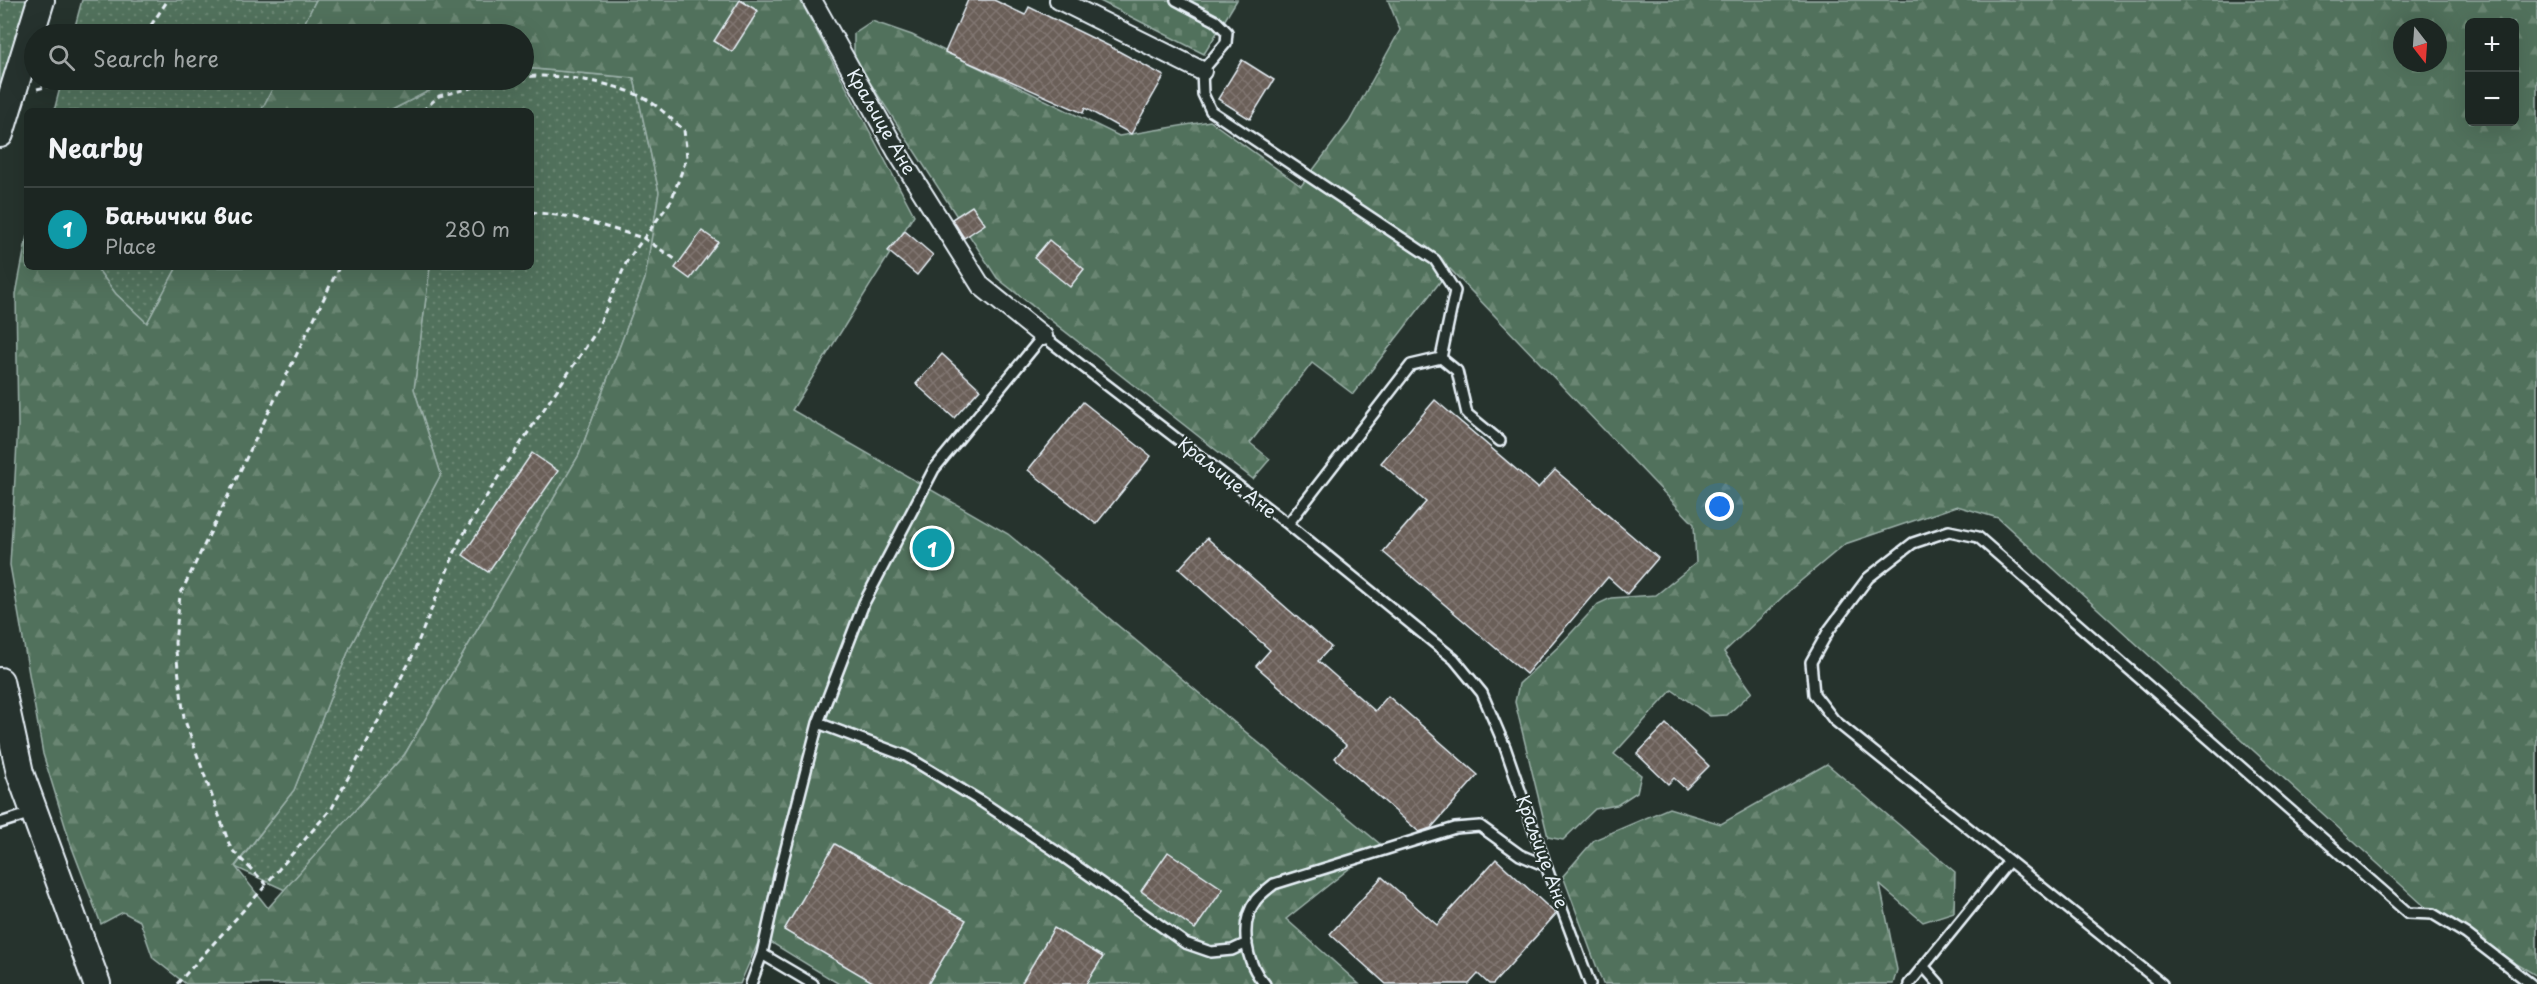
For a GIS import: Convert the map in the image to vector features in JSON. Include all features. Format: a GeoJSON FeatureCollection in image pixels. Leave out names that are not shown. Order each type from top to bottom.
{"type":"FeatureCollection","features":[{"type":"Feature","properties":{"kind":"main road"},"geometry":{"type":"LineString","coordinates":[[34,24],[41,0]]}},
{"type":"Feature","properties":{"kind":"main road"},"geometry":{"type":"LineString","coordinates":[[0,134],[24,56]]}},
{"type":"Feature","properties":{"kind":"main road"},"geometry":{"type":"LineString","coordinates":[[0,681],[20,773],[97,984]]}},
{"type":"Feature","properties":{"kind":"street","name":"Краљице Ане"},"geometry":{"type":"LineString","coordinates":[[812,0],[897,152],[981,286],[1043,336]]}},
{"type":"Feature","properties":{"kind":"street"},"geometry":{"type":"LineString","coordinates":[[1059,0],[1202,71]]}},
{"type":"Feature","properties":{"kind":"lane"},"geometry":{"type":"LineString","coordinates":[[1176,0],[1216,21],[1227,32],[1226,43],[1202,71],[1203,94],[1211,111],[1435,260],[1455,291],[1442,358]]}},
{"type":"Feature","properties":{"kind":"lane","name":"Краљице Ане"},"geometry":{"type":"LineString","coordinates":[[1043,336],[1288,524],[1454,658],[1482,693],[1505,747],[1589,980]]}},
{"type":"Feature","properties":{"kind":"lane"},"geometry":{"type":"LineString","coordinates":[[751,984],[762,954],[780,872],[818,723],[864,603],[934,469],[1043,336]]}},
{"type":"Feature","properties":{"kind":"lane"},"geometry":{"type":"LineString","coordinates":[[1442,358],[1457,371],[1467,414],[1500,441]]}},
{"type":"Feature","properties":{"kind":"lane"},"geometry":{"type":"LineString","coordinates":[[1288,524],[1412,365],[1442,358]]}},
{"type":"Feature","properties":{"kind":"lane"},"geometry":{"type":"LineString","coordinates":[[2162,984],[1834,720],[1814,694],[1811,663],[1829,630],[1868,578],[1913,543],[1949,531],[1978,537],[2408,913],[2433,914],[2466,934],[2531,984]]}},
{"type":"Feature","properties":{"kind":"lane"},"geometry":{"type":"LineString","coordinates":[[818,723],[906,756],[982,802],[1054,850],[1185,943],[1211,952],[1232,950],[1247,943]]}},
{"type":"Feature","properties":{"kind":"lane"},"geometry":{"type":"LineString","coordinates":[[0,823],[34,813]]}},
{"type":"Feature","properties":{"kind":"lane"},"geometry":{"type":"LineString","coordinates":[[1264,984],[1256,974],[1247,953],[1247,923],[1255,901],[1274,884],[1455,828],[1480,826],[1520,855],[1546,866]]}},
{"type":"Feature","properties":{"kind":"lane"},"geometry":{"type":"LineString","coordinates":[[1909,984],[2009,861]]}},
{"type":"Feature","properties":{"kind":"lane"},"geometry":{"type":"LineString","coordinates":[[762,954],[813,984]]}},
{"type":"Feature","properties":{"kind":"lane"},"geometry":{"type":"LineString","coordinates":[[1924,967],[1940,984]]}},
{"type":"Feature","properties":{"kind":"lane"},"geometry":{"type":"LineString","coordinates":[[1580,984],[1589,980]]}},
{"type":"Feature","properties":{"kind":"path"},"geometry":{"type":"LineString","coordinates":[[152,24],[168,0]]}},
{"type":"Feature","properties":{"kind":"path"},"geometry":{"type":"LineString","coordinates":[[177,984],[332,808],[411,659],[459,542],[500,474],[596,332],[627,261],[671,201],[687,158],[684,130],[644,98],[595,82],[534,76]]}},
{"type":"Feature","properties":{"kind":"path"},"geometry":{"type":"LineString","coordinates":[[425,108],[439,96],[463,90]]}},
{"type":"Feature","properties":{"kind":"path"},"geometry":{"type":"LineString","coordinates":[[534,212],[573,217],[643,238],[675,259]]}},
{"type":"Feature","properties":{"kind":"path"},"geometry":{"type":"LineString","coordinates":[[273,877],[266,884],[231,849],[184,718],[175,643],[180,595],[338,270]]}},
{"type":"Feature","properties":{"kind":"green space"},"geometry":{"type":"Polygon","coordinates":[[[0,0],[25,0],[27,2],[0,87],[0,0]]]}},
{"type":"Feature","properties":{"kind":"green space"},"geometry":{"type":"Polygon","coordinates":[[[82,0],[316,0],[304,24],[76,24],[82,0]]]}},
{"type":"Feature","properties":{"kind":"green space"},"geometry":{"type":"Polygon","coordinates":[[[316,0],[800,0],[914,215],[792,410],[1008,534],[1380,844],[1286,919],[1359,984],[839,984],[761,936],[740,984],[186,984],[153,958],[140,921],[123,912],[101,924],[71,845],[43,754],[10,565],[18,425],[16,294],[24,252],[24,270],[98,270],[116,294],[147,323],[175,270],[430,270],[414,389],[441,474],[350,647],[294,790],[235,866],[268,908],[405,754],[579,455],[645,279],[659,192],[634,78],[534,69],[534,24],[304,24],[316,0]]]}},
{"type":"Feature","properties":{"kind":"green space"},"geometry":{"type":"Polygon","coordinates":[[[1098,0],[1237,0],[1204,54],[1098,0]]]}},
{"type":"Feature","properties":{"kind":"green space"},"geometry":{"type":"Polygon","coordinates":[[[1388,0],[2537,0],[2537,976],[2433,914],[1998,518],[1957,506],[1845,544],[1791,589],[1724,652],[1752,692],[1727,715],[1710,716],[1672,690],[1614,754],[1641,775],[1637,792],[1617,805],[1595,809],[1563,840],[1548,837],[1515,702],[1519,684],[1598,604],[1611,598],[1656,595],[1696,563],[1694,524],[1450,269],[1353,394],[1312,363],[1250,443],[1270,459],[1253,479],[997,278],[854,58],[854,33],[872,21],[912,35],[1119,136],[1210,121],[1301,186],[1349,122],[1400,30],[1388,0]]]}},
{"type":"Feature","properties":{"kind":"green space"},"geometry":{"type":"Polygon","coordinates":[[[534,69],[634,78],[659,192],[645,279],[579,455],[405,754],[285,890],[235,867],[294,790],[350,647],[441,474],[414,389],[430,270],[534,270],[534,108],[396,108],[431,90],[534,90],[534,69]]]}},
{"type":"Feature","properties":{"kind":"green space"},"geometry":{"type":"Polygon","coordinates":[[[59,90],[272,90],[263,108],[55,108],[59,90]]]}},
{"type":"Feature","properties":{"kind":"green space"},"geometry":{"type":"Polygon","coordinates":[[[272,90],[431,90],[396,108],[263,108],[272,90]]]}},
{"type":"Feature","properties":{"kind":"green space"},"geometry":{"type":"Polygon","coordinates":[[[98,270],[175,270],[147,323],[116,294],[98,270]]]}},
{"type":"Feature","properties":{"kind":"green space"},"geometry":{"type":"Polygon","coordinates":[[[1827,764],[1955,872],[1954,912],[1923,922],[1880,885],[1897,970],[1893,984],[1603,984],[1563,876],[1594,840],[1669,808],[1721,824],[1827,764]]]}},
{"type":"Feature","properties":{"kind":"building"},"geometry":{"type":"Polygon","coordinates":[[[740,0],[758,11],[732,52],[714,41],[740,0]]]}},
{"type":"Feature","properties":{"kind":"building"},"geometry":{"type":"Polygon","coordinates":[[[968,0],[994,0],[1025,15],[1029,7],[1164,76],[1131,134],[1085,108],[1083,113],[945,52],[968,0]]]}},
{"type":"Feature","properties":{"kind":"building"},"geometry":{"type":"Polygon","coordinates":[[[1242,60],[1274,80],[1250,119],[1218,99],[1242,60]]]}},
{"type":"Feature","properties":{"kind":"building"},"geometry":{"type":"Polygon","coordinates":[[[972,206],[985,224],[964,238],[952,219],[972,206]]]}},
{"type":"Feature","properties":{"kind":"building"},"geometry":{"type":"Polygon","coordinates":[[[702,231],[718,242],[690,279],[675,268],[702,231]]]}},
{"type":"Feature","properties":{"kind":"building"},"geometry":{"type":"Polygon","coordinates":[[[905,231],[933,255],[917,275],[888,251],[905,231]]]}},
{"type":"Feature","properties":{"kind":"building"},"geometry":{"type":"Polygon","coordinates":[[[1049,240],[1084,269],[1070,287],[1034,258],[1049,240]]]}},
{"type":"Feature","properties":{"kind":"building"},"geometry":{"type":"Polygon","coordinates":[[[942,354],[980,389],[954,418],[916,384],[942,354]]]}},
{"type":"Feature","properties":{"kind":"building"},"geometry":{"type":"Polygon","coordinates":[[[1435,400],[1538,488],[1555,470],[1658,558],[1627,594],[1608,577],[1526,674],[1383,552],[1426,502],[1381,463],[1435,400]]]}},
{"type":"Feature","properties":{"kind":"building"},"geometry":{"type":"Polygon","coordinates":[[[1083,402],[1151,456],[1096,524],[1028,470],[1083,402]]]}},
{"type":"Feature","properties":{"kind":"building"},"geometry":{"type":"Polygon","coordinates":[[[532,453],[558,471],[488,572],[463,555],[532,453]]]}},
{"type":"Feature","properties":{"kind":"building"},"geometry":{"type":"Polygon","coordinates":[[[1207,538],[1331,647],[1318,661],[1375,711],[1388,696],[1478,775],[1431,828],[1419,832],[1335,758],[1346,745],[1256,666],[1270,650],[1179,569],[1207,538]]]}},
{"type":"Feature","properties":{"kind":"building"},"geometry":{"type":"Polygon","coordinates":[[[1666,724],[1709,766],[1686,789],[1674,778],[1668,784],[1637,754],[1666,724]]]}},
{"type":"Feature","properties":{"kind":"building"},"geometry":{"type":"Polygon","coordinates":[[[835,844],[966,920],[928,984],[876,984],[784,930],[835,844]]]}},
{"type":"Feature","properties":{"kind":"building"},"geometry":{"type":"Polygon","coordinates":[[[1168,852],[1223,889],[1195,929],[1141,891],[1168,852]]]}},
{"type":"Feature","properties":{"kind":"building"},"geometry":{"type":"Polygon","coordinates":[[[1496,859],[1556,914],[1493,984],[1489,984],[1478,974],[1469,984],[1386,984],[1330,934],[1382,877],[1437,925],[1496,859]]]}},
{"type":"Feature","properties":{"kind":"building"},"geometry":{"type":"Polygon","coordinates":[[[1054,928],[1103,957],[1086,984],[1021,984],[1054,928]]]}},
{"type":"Feature","properties":{"kind":"place","name":"Бањички вис"},"geometry":{"type":"Point","coordinates":[932,548]}}]}
